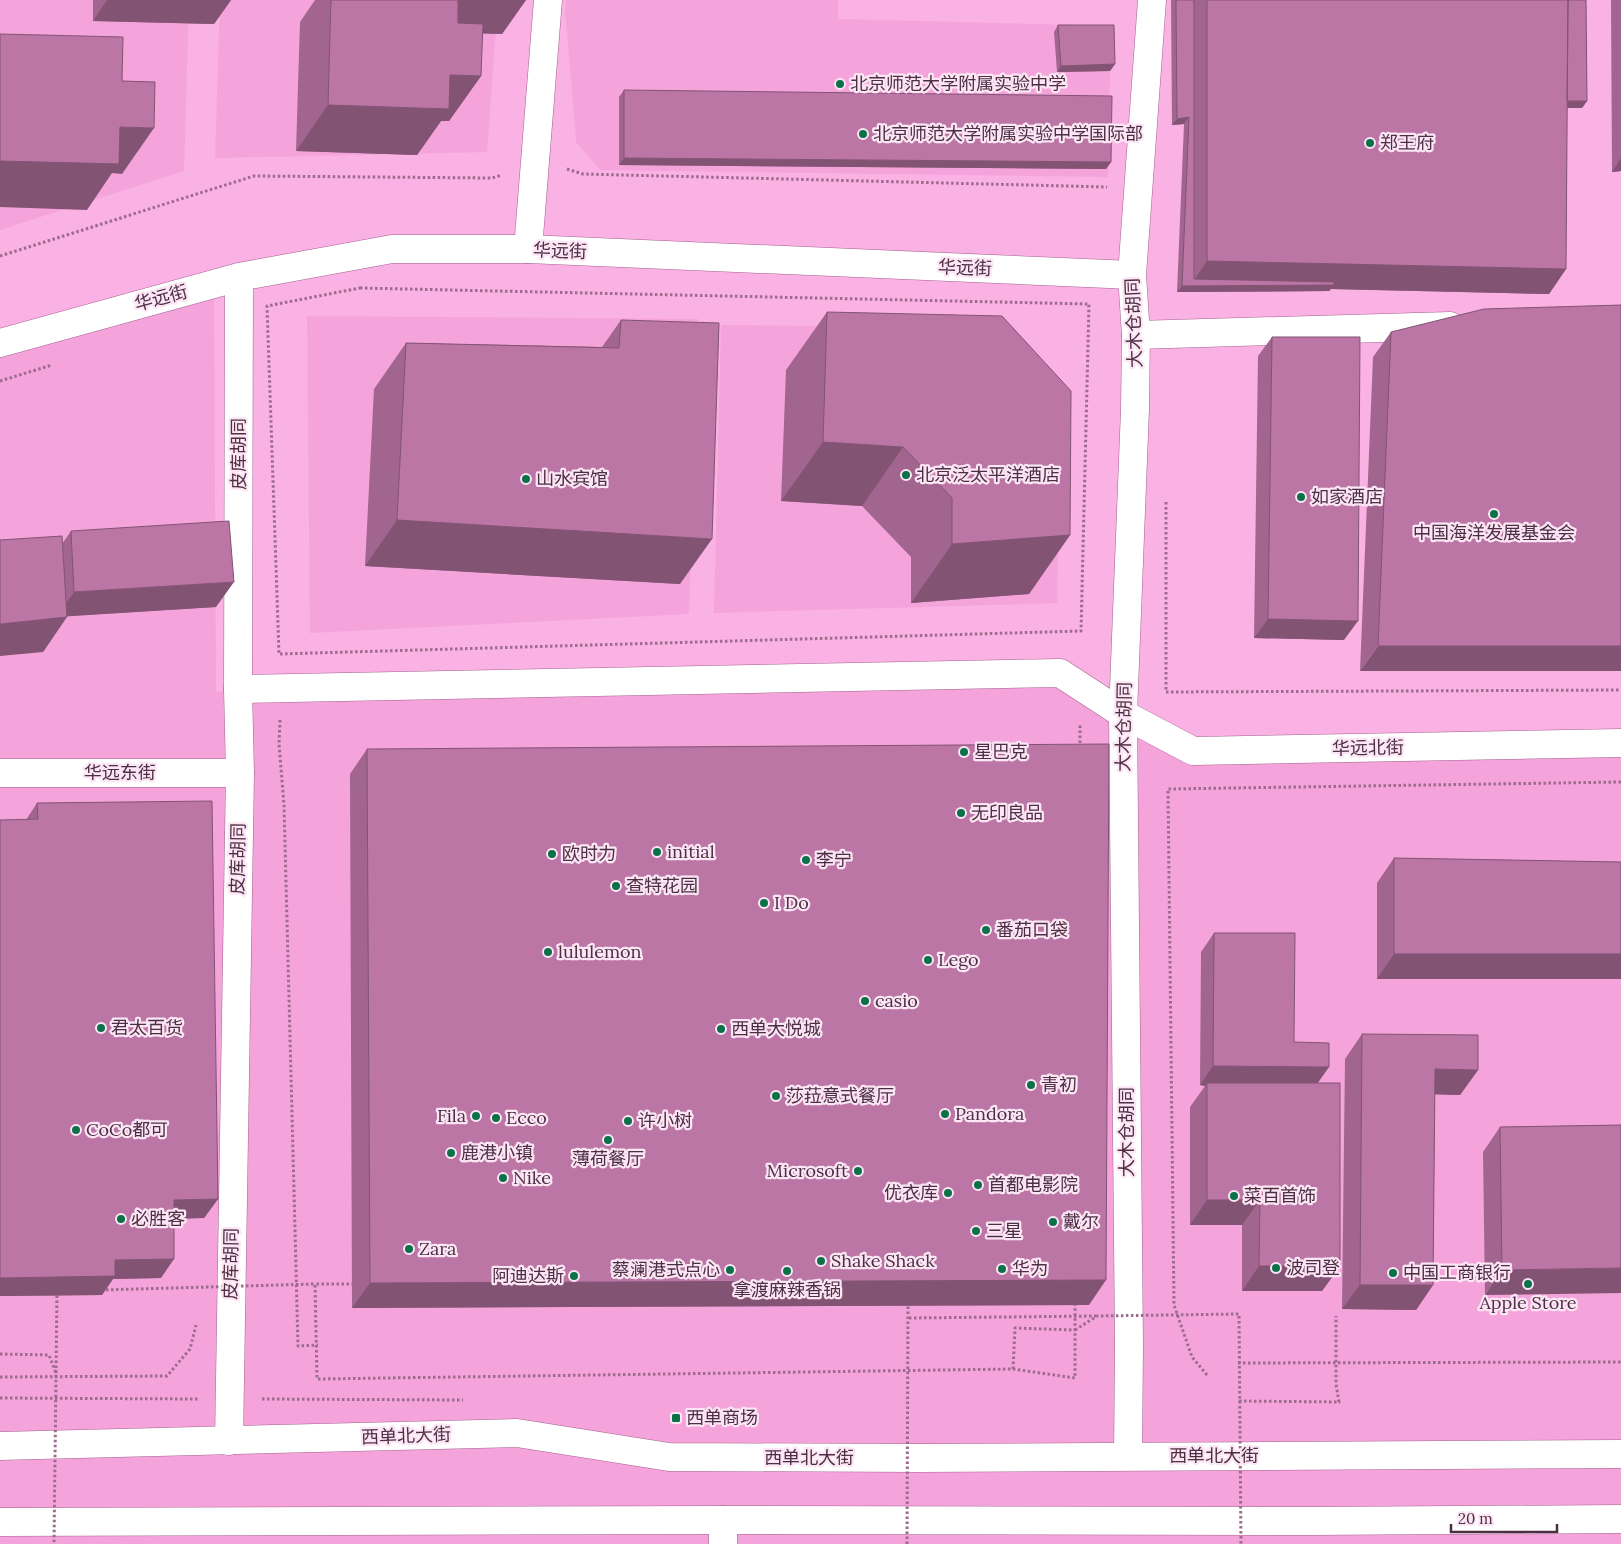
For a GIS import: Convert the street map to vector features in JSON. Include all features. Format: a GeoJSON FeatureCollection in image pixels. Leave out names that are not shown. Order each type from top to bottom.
{"type":"FeatureCollection","features":[{"type":"Feature","properties":{"kind":"street"},"geometry":{"type":"LineString","coordinates":[[528,249],[548,0]]}},
{"type":"Feature","properties":{"kind":"street","name":"大木仓胡同"},"geometry":{"type":"LineString","coordinates":[[1128,1456],[1129,1354],[1123,714],[1135,418],[1136,334],[1132,275],[1152,0]]}},
{"type":"Feature","properties":{"kind":"street","name":"华远街"},"geometry":{"type":"LineString","coordinates":[[0,343],[240,277],[392,249],[528,249],[1132,275]]}},
{"type":"Feature","properties":{"kind":"street","name":"皮库胡同"},"geometry":{"type":"LineString","coordinates":[[229,1441],[240,773],[238,690],[240,277]]}},
{"type":"Feature","properties":{"kind":"street"},"geometry":{"type":"LineString","coordinates":[[1136,334],[1473,325]]}},
{"type":"Feature","properties":{"kind":"street","name":"华远北街"},"geometry":{"type":"LineString","coordinates":[[238,690],[1060,673],[1123,714],[1193,751],[1621,743]]}},
{"type":"Feature","properties":{"kind":"street","name":"华远东街"},"geometry":{"type":"LineString","coordinates":[[0,773],[240,773]]}},
{"type":"Feature","properties":{"kind":"street","name":"西单北大街"},"geometry":{"type":"LineString","coordinates":[[0,1446],[517,1433],[669,1457],[920,1458],[1621,1454]]}},
{"type":"Feature","properties":{"kind":"street"},"geometry":{"type":"LineString","coordinates":[[0,1522],[723,1532],[1311,1521],[1621,1519]]}},
{"type":"Feature","properties":{"kind":"path"},"geometry":{"type":"LineString","coordinates":[[566,169],[583,174],[1091,187]]}},
{"type":"Feature","properties":{"kind":"path"},"geometry":{"type":"LineString","coordinates":[[0,256],[254,176],[492,178]]}},
{"type":"Feature","properties":{"kind":"path"},"geometry":{"type":"LineString","coordinates":[[267,306],[360,288],[1089,304],[1081,630],[279,654]]}},
{"type":"Feature","properties":{"kind":"path"},"geometry":{"type":"LineString","coordinates":[[1166,494],[1166,692],[1621,690]]}},
{"type":"Feature","properties":{"kind":"path"},"geometry":{"type":"LineString","coordinates":[[280,712],[298,1346],[318,1345]]}},
{"type":"Feature","properties":{"kind":"path"},"geometry":{"type":"LineString","coordinates":[[1080,724],[1080,754]]}},
{"type":"Feature","properties":{"kind":"path"},"geometry":{"type":"LineString","coordinates":[[1207,1375],[1192,1358],[1174,1305],[1168,789],[1621,782]]}},
{"type":"Feature","properties":{"kind":"path"},"geometry":{"type":"LineString","coordinates":[[315,1284],[318,1345],[317,1379],[1013,1369],[1075,1378],[1075,1300]]}},
{"type":"Feature","properties":{"kind":"path"},"geometry":{"type":"LineString","coordinates":[[97,1290],[362,1284]]}},
{"type":"Feature","properties":{"kind":"path"},"geometry":{"type":"LineString","coordinates":[[54,1544],[57,1292]]}},
{"type":"Feature","properties":{"kind":"path"},"geometry":{"type":"LineString","coordinates":[[907,1544],[908,1297]]}},
{"type":"Feature","properties":{"kind":"path"},"geometry":{"type":"LineString","coordinates":[[909,1318],[1239,1314],[1241,1544]]}},
{"type":"Feature","properties":{"kind":"path"},"geometry":{"type":"LineString","coordinates":[[1013,1369],[1015,1328],[1075,1330],[1097,1316]]}},
{"type":"Feature","properties":{"kind":"path"},"geometry":{"type":"LineString","coordinates":[[1239,1401],[1339,1402],[1336,1384],[1336,1316]]}},
{"type":"Feature","properties":{"kind":"path"},"geometry":{"type":"LineString","coordinates":[[0,1377],[168,1376],[190,1348]]}},
{"type":"Feature","properties":{"kind":"path"},"geometry":{"type":"LineString","coordinates":[[0,1354],[49,1355],[56,1373]]}},
{"type":"Feature","properties":{"kind":"path"},"geometry":{"type":"LineString","coordinates":[[1238,1363],[1621,1362]]}},
{"type":"Feature","properties":{"kind":"path"},"geometry":{"type":"LineString","coordinates":[[0,1398],[472,1400]]}},
{"type":"Feature","properties":{"kind":"path"},"geometry":{"type":"LineString","coordinates":[[1237,1429],[1247,1429]]}},
{"type":"Feature","properties":{"kind":"path"},"geometry":{"type":"LineString","coordinates":[[901,1432],[911,1432]]}},
{"type":"Feature","properties":{"kind":"shaded area"},"geometry":{"type":"Polygon","coordinates":[[[0,0],[189,0],[184,171],[0,230],[0,0]]]}},
{"type":"Feature","properties":{"kind":"shaded area"},"geometry":{"type":"Polygon","coordinates":[[[220,0],[498,0],[487,152],[215,158],[220,0]]]}},
{"type":"Feature","properties":{"kind":"shaded area","name":"北京师范大学附属实验中学"},"geometry":{"type":"Polygon","coordinates":[[[566,0],[838,0],[838,19],[1111,26],[1108,177],[600,170],[576,142],[565,10],[566,0]]]}},
{"type":"Feature","properties":{"kind":"shaded area"},"geometry":{"type":"Polygon","coordinates":[[[214,284],[216,692],[238,689],[1080,686],[1193,751],[1621,743],[1621,1544],[0,1544],[0,343],[214,284]]]}},
{"type":"Feature","properties":{"kind":"shaded area"},"geometry":{"type":"Polygon","coordinates":[[[307,316],[698,319],[689,614],[310,633],[307,316]]]}},
{"type":"Feature","properties":{"kind":"shaded area"},"geometry":{"type":"Polygon","coordinates":[[[721,325],[1011,328],[1061,395],[1057,603],[714,613],[721,325]]]}},
{"type":"Feature","properties":{"kind":"building"},"geometry":{"type":"Polygon","coordinates":[[[331,0],[458,0],[458,23],[483,24],[481,76],[450,75],[449,109],[328,105],[331,0]]]}},
{"type":"Feature","properties":{"kind":"building"},"geometry":{"type":"Polygon","coordinates":[[[1176,0],[1194,0],[1194,279],[1334,282],[1334,285],[1182,286],[1189,117],[1177,119],[1176,0]]]}},
{"type":"Feature","properties":{"kind":"building","name":"郑王府"},"geometry":{"type":"Polygon","coordinates":[[[1207,0],[1568,0],[1566,269],[1207,261],[1207,0]]]}},
{"type":"Feature","properties":{"kind":"building"},"geometry":{"type":"Polygon","coordinates":[[[1568,0],[1586,0],[1587,101],[1567,101],[1568,0]]]}},
{"type":"Feature","properties":{"kind":"building"},"geometry":{"type":"Polygon","coordinates":[[[1058,25],[1114,25],[1115,64],[1061,66],[1058,25]]]}},
{"type":"Feature","properties":{"kind":"building"},"geometry":{"type":"Polygon","coordinates":[[[0,34],[123,37],[122,81],[155,82],[154,128],[120,127],[119,164],[0,161],[0,34]]]}},
{"type":"Feature","properties":{"kind":"building","name":"北京师范大学附属实验中学国际部"},"geometry":{"type":"Polygon","coordinates":[[[624,90],[1112,96],[1111,162],[624,158],[624,90]]]}},
{"type":"Feature","properties":{"kind":"building","name":"中国海洋发展基金会"},"geometry":{"type":"Polygon","coordinates":[[[1621,305],[1621,646],[1378,646],[1391,332],[1484,309],[1621,305]]]}},
{"type":"Feature","properties":{"kind":"building"},"geometry":{"type":"Polygon","coordinates":[[[827,312],[1002,316],[1071,391],[1070,535],[952,544],[952,498],[903,447],[823,442],[827,312]]]}},
{"type":"Feature","properties":{"kind":"building","name":"山水宾馆"},"geometry":{"type":"Polygon","coordinates":[[[621,320],[719,323],[712,539],[397,520],[406,343],[619,348],[621,320]]]}},
{"type":"Feature","properties":{"kind":"building","name":"如家酒店"},"geometry":{"type":"Polygon","coordinates":[[[1272,337],[1360,337],[1358,621],[1268,619],[1272,337]]]}},
{"type":"Feature","properties":{"kind":"building"},"geometry":{"type":"Polygon","coordinates":[[[229,521],[234,582],[74,592],[71,531],[229,521]]]}},
{"type":"Feature","properties":{"kind":"building"},"geometry":{"type":"Polygon","coordinates":[[[62,536],[67,617],[0,624],[0,540],[62,536]]]}},
{"type":"Feature","properties":{"kind":"building","name":"西单大悦城"},"geometry":{"type":"Polygon","coordinates":[[[1109,744],[1106,1280],[370,1283],[367,749],[1109,744]]]}},
{"type":"Feature","properties":{"kind":"building","name":"君太百货"},"geometry":{"type":"Polygon","coordinates":[[[212,801],[218,1199],[174,1200],[174,1259],[115,1260],[115,1276],[0,1278],[0,820],[38,819],[37,803],[212,801]]]}},
{"type":"Feature","properties":{"kind":"building"},"geometry":{"type":"Polygon","coordinates":[[[1394,858],[1621,862],[1621,954],[1394,954],[1394,858]]]}},
{"type":"Feature","properties":{"kind":"building"},"geometry":{"type":"Polygon","coordinates":[[[1214,933],[1295,933],[1294,1042],[1329,1043],[1329,1067],[1213,1066],[1214,933]]]}},
{"type":"Feature","properties":{"kind":"building"},"geometry":{"type":"Polygon","coordinates":[[[1362,1034],[1478,1035],[1478,1070],[1435,1069],[1433,1285],[1360,1285],[1362,1034]]]}},
{"type":"Feature","properties":{"kind":"building"},"geometry":{"type":"Polygon","coordinates":[[[1207,1083],[1340,1083],[1340,1266],[1259,1266],[1260,1200],[1207,1200],[1207,1083]]]}},
{"type":"Feature","properties":{"kind":"building"},"geometry":{"type":"Polygon","coordinates":[[[1621,1125],[1621,1268],[1502,1270],[1500,1127],[1621,1125]]]}},
{"type":"Feature","properties":{"kind":"place","name":"北京师范大学附属实验中学"},"geometry":{"type":"Point","coordinates":[840,84]}},
{"type":"Feature","properties":{"kind":"place","name":"北京师范大学附属实验中学国际部"},"geometry":{"type":"Point","coordinates":[863,134]}},
{"type":"Feature","properties":{"kind":"place","name":"郑王府"},"geometry":{"type":"Point","coordinates":[1370,143]}},
{"type":"Feature","properties":{"kind":"place","name":"北京泛太平洋酒店"},"geometry":{"type":"Point","coordinates":[906,475]}},
{"type":"Feature","properties":{"kind":"place","name":"山水宾馆"},"geometry":{"type":"Point","coordinates":[526,479]}},
{"type":"Feature","properties":{"kind":"place","name":"如家酒店"},"geometry":{"type":"Point","coordinates":[1301,497]}},
{"type":"Feature","properties":{"kind":"place","name":"中国海洋发展基金会"},"geometry":{"type":"Point","coordinates":[1494,514]}},
{"type":"Feature","properties":{"kind":"place","name":"星巴克"},"geometry":{"type":"Point","coordinates":[964,752]}},
{"type":"Feature","properties":{"kind":"place","name":"无印良品"},"geometry":{"type":"Point","coordinates":[961,813]}},
{"type":"Feature","properties":{"kind":"place","name":"initial"},"geometry":{"type":"Point","coordinates":[657,852]}},
{"type":"Feature","properties":{"kind":"place","name":"欧时力"},"geometry":{"type":"Point","coordinates":[552,854]}},
{"type":"Feature","properties":{"kind":"place","name":"李宁"},"geometry":{"type":"Point","coordinates":[806,860]}},
{"type":"Feature","properties":{"kind":"place","name":"查特花园"},"geometry":{"type":"Point","coordinates":[616,886]}},
{"type":"Feature","properties":{"kind":"place","name":"I Do"},"geometry":{"type":"Point","coordinates":[764,903]}},
{"type":"Feature","properties":{"kind":"place","name":"番茄口袋"},"geometry":{"type":"Point","coordinates":[986,930]}},
{"type":"Feature","properties":{"kind":"place","name":"lululemon"},"geometry":{"type":"Point","coordinates":[548,952]}},
{"type":"Feature","properties":{"kind":"place","name":"Lego"},"geometry":{"type":"Point","coordinates":[928,960]}},
{"type":"Feature","properties":{"kind":"place","name":"casio"},"geometry":{"type":"Point","coordinates":[865,1001]}},
{"type":"Feature","properties":{"kind":"place","name":"君太百货"},"geometry":{"type":"Point","coordinates":[101,1028]}},
{"type":"Feature","properties":{"kind":"place","name":"西单大悦城"},"geometry":{"type":"Point","coordinates":[721,1029]}},
{"type":"Feature","properties":{"kind":"place","name":"青初"},"geometry":{"type":"Point","coordinates":[1031,1085]}},
{"type":"Feature","properties":{"kind":"place","name":"莎菈意式餐厅"},"geometry":{"type":"Point","coordinates":[776,1096]}},
{"type":"Feature","properties":{"kind":"place","name":"Pandora"},"geometry":{"type":"Point","coordinates":[945,1114]}},
{"type":"Feature","properties":{"kind":"place","name":"Fila"},"geometry":{"type":"Point","coordinates":[476,1116]}},
{"type":"Feature","properties":{"kind":"place","name":"Ecco"},"geometry":{"type":"Point","coordinates":[496,1118]}},
{"type":"Feature","properties":{"kind":"place","name":"许小树"},"geometry":{"type":"Point","coordinates":[628,1121]}},
{"type":"Feature","properties":{"kind":"place","name":"CoCo都可"},"geometry":{"type":"Point","coordinates":[76,1130]}},
{"type":"Feature","properties":{"kind":"place","name":"薄荷餐厅"},"geometry":{"type":"Point","coordinates":[608,1140]}},
{"type":"Feature","properties":{"kind":"place","name":"鹿港小镇"},"geometry":{"type":"Point","coordinates":[451,1153]}},
{"type":"Feature","properties":{"kind":"place","name":"Microsoft"},"geometry":{"type":"Point","coordinates":[858,1171]}},
{"type":"Feature","properties":{"kind":"place","name":"Nike"},"geometry":{"type":"Point","coordinates":[503,1178]}},
{"type":"Feature","properties":{"kind":"place","name":"首都电影院"},"geometry":{"type":"Point","coordinates":[978,1185]}},
{"type":"Feature","properties":{"kind":"place","name":"优衣库"},"geometry":{"type":"Point","coordinates":[948,1193]}},
{"type":"Feature","properties":{"kind":"place","name":"菜百首饰"},"geometry":{"type":"Point","coordinates":[1234,1196]}},
{"type":"Feature","properties":{"kind":"place","name":"必胜客"},"geometry":{"type":"Point","coordinates":[121,1219]}},
{"type":"Feature","properties":{"kind":"place","name":"戴尔"},"geometry":{"type":"Point","coordinates":[1053,1222]}},
{"type":"Feature","properties":{"kind":"place","name":"三星"},"geometry":{"type":"Point","coordinates":[976,1231]}},
{"type":"Feature","properties":{"kind":"place","name":"Zara"},"geometry":{"type":"Point","coordinates":[409,1249]}},
{"type":"Feature","properties":{"kind":"place","name":"Shake Shack"},"geometry":{"type":"Point","coordinates":[821,1261]}},
{"type":"Feature","properties":{"kind":"place","name":"波司登"},"geometry":{"type":"Point","coordinates":[1276,1268]}},
{"type":"Feature","properties":{"kind":"place","name":"华为"},"geometry":{"type":"Point","coordinates":[1002,1269]}},
{"type":"Feature","properties":{"kind":"place","name":"蔡澜港式点心"},"geometry":{"type":"Point","coordinates":[730,1270]}},
{"type":"Feature","properties":{"kind":"place","name":"拿渡麻辣香锅"},"geometry":{"type":"Point","coordinates":[787,1271]}},
{"type":"Feature","properties":{"kind":"place","name":"中国工商银行"},"geometry":{"type":"Point","coordinates":[1393,1273]}},
{"type":"Feature","properties":{"kind":"place","name":"阿迪达斯"},"geometry":{"type":"Point","coordinates":[574,1276]}},
{"type":"Feature","properties":{"kind":"place","name":"Apple Store"},"geometry":{"type":"Point","coordinates":[1528,1284]}},
{"type":"Feature","properties":{"kind":"place","name":"西单商场"},"geometry":{"type":"Point","coordinates":[676,1418]}}]}
